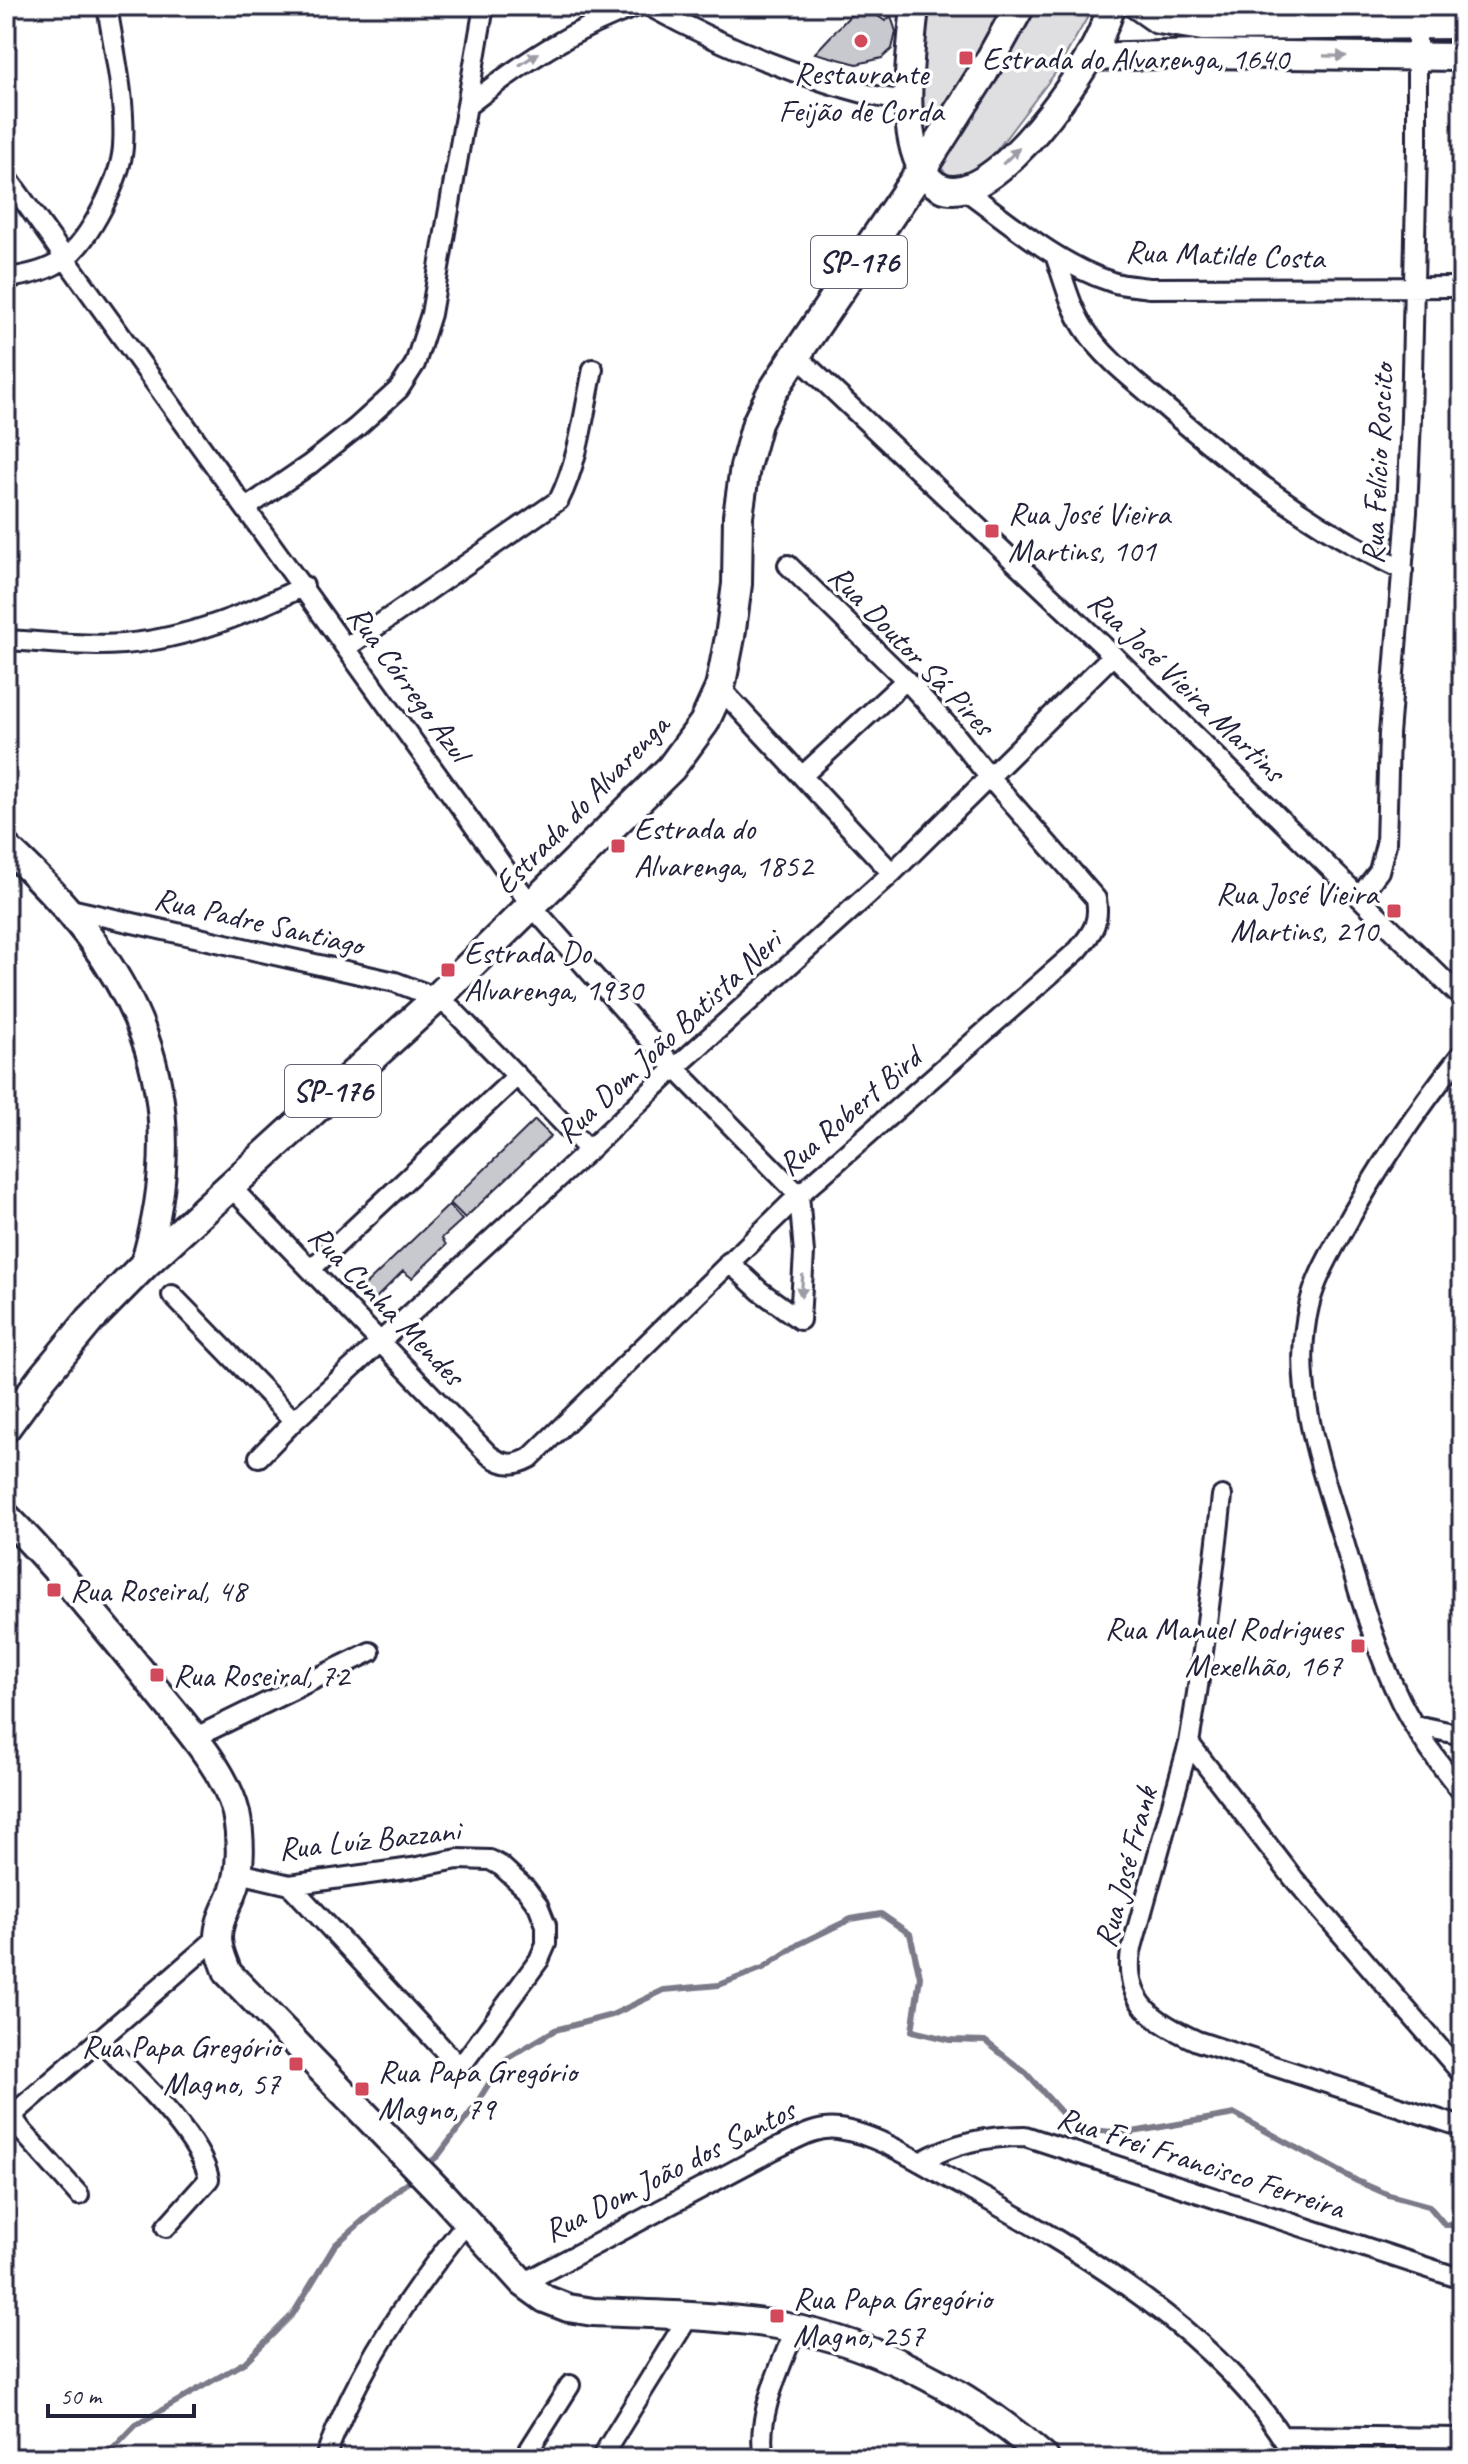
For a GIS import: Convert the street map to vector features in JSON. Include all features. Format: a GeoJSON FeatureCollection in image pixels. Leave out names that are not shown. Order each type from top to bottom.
{"type":"FeatureCollection","features":[{"type":"Feature","properties":{"kind":"main road","name":"Estrada do Alvarenga"},"geometry":{"type":"LineString","coordinates":[[6,1427],[90,1320],[144,1265],[437,998],[671,768],[704,723],[720,688],[737,584],[738,516],[745,467],[757,423],[796,355],[983,73],[1020,6]]}},
{"type":"Feature","properties":{"kind":"street"},"geometry":{"type":"LineString","coordinates":[[6,278],[29,275],[64,259],[88,230],[113,188],[123,148],[120,90],[107,6]]}},
{"type":"Feature","properties":{"kind":"street"},"geometry":{"type":"LineString","coordinates":[[246,508],[309,465],[357,427],[399,389],[415,364],[431,314],[484,6]]}},
{"type":"Feature","properties":{"kind":"street"},"geometry":{"type":"LineString","coordinates":[[467,106],[517,67],[562,39],[638,6]]}},
{"type":"Feature","properties":{"kind":"street"},"geometry":{"type":"LineString","coordinates":[[649,6],[699,34],[809,77],[864,93],[909,100]]}},
{"type":"Feature","properties":{"kind":"street"},"geometry":{"type":"LineString","coordinates":[[915,6],[909,100],[915,154],[922,169],[938,187],[946,191],[965,190],[981,183],[1026,141],[1072,84],[1089,57],[1112,6]]}},
{"type":"Feature","properties":{"kind":"street"},"geometry":{"type":"LineString","coordinates":[[1138,6],[1158,20],[1202,27],[1462,25]]}},
{"type":"Feature","properties":{"kind":"street","name":"Rua Felício Roscito"},"geometry":{"type":"LineString","coordinates":[[1360,896],[1379,871],[1386,844],[1389,734],[1403,570],[1415,287],[1417,25]]}},
{"type":"Feature","properties":{"kind":"street"},"geometry":{"type":"LineString","coordinates":[[1201,54],[1202,27]]}},
{"type":"Feature","properties":{"kind":"street"},"geometry":{"type":"LineString","coordinates":[[1089,57],[1201,54],[1462,57]]}},
{"type":"Feature","properties":{"kind":"street","name":"Rua Córrego Azul"},"geometry":{"type":"LineString","coordinates":[[6,176],[531,905],[675,1068],[799,1195]]}},
{"type":"Feature","properties":{"kind":"street","name":"Rua Matilde Costa"},"geometry":{"type":"LineString","coordinates":[[965,190],[1055,255],[1087,273],[1116,284],[1149,288],[1462,287]]}},
{"type":"Feature","properties":{"kind":"street"},"geometry":{"type":"LineString","coordinates":[[1055,255],[1070,300],[1084,328],[1102,351],[1130,377],[1238,468],[1344,539],[1403,570]]}},
{"type":"Feature","properties":{"kind":"street","name":"Rua José Vieira Martins"},"geometry":{"type":"LineString","coordinates":[[796,355],[1113,655],[1462,998]]}},
{"type":"Feature","properties":{"kind":"street"},"geometry":{"type":"LineString","coordinates":[[347,647],[559,500],[568,483],[574,460],[593,369]]}},
{"type":"Feature","properties":{"kind":"street","name":"Rua Doutor Sá Pires"},"geometry":{"type":"LineString","coordinates":[[788,565],[906,680],[990,778]]}},
{"type":"Feature","properties":{"kind":"street"},"geometry":{"type":"LineString","coordinates":[[6,640],[123,644],[188,632],[262,607],[304,586]]}},
{"type":"Feature","properties":{"kind":"street","name":"Rua Dom João Batista Neri"},"geometry":{"type":"LineString","coordinates":[[259,1457],[675,1068],[892,873],[1113,655]]}},
{"type":"Feature","properties":{"kind":"street"},"geometry":{"type":"LineString","coordinates":[[802,776],[906,680]]}},
{"type":"Feature","properties":{"kind":"street"},"geometry":{"type":"LineString","coordinates":[[720,688],[892,873]]}},
{"type":"Feature","properties":{"kind":"street","name":"Rua Robert Bird"},"geometry":{"type":"LineString","coordinates":[[505,1463],[520,1464],[530,1458],[799,1195],[1078,950],[1095,931],[1098,915],[1096,899],[990,778]]}},
{"type":"Feature","properties":{"kind":"street"},"geometry":{"type":"LineString","coordinates":[[9,854],[66,908],[103,953],[146,1038],[158,1085],[163,1129],[156,1225],[144,1265]]}},
{"type":"Feature","properties":{"kind":"street","name":"Rua Padre Santiago"},"geometry":{"type":"LineString","coordinates":[[66,908],[380,979],[412,987],[437,998]]}},
{"type":"Feature","properties":{"kind":"street"},"geometry":{"type":"LineString","coordinates":[[437,998],[452,1009],[589,1150]]}},
{"type":"Feature","properties":{"kind":"street"},"geometry":{"type":"LineString","coordinates":[[1462,1053],[1420,1107],[1359,1201],[1326,1263],[1309,1302],[1303,1337],[1302,1371],[1325,1480],[1372,1634],[1402,1704],[1439,1763],[1462,1792]]}},
{"type":"Feature","properties":{"kind":"street"},"geometry":{"type":"LineString","coordinates":[[311,1269],[517,1076]]}},
{"type":"Feature","properties":{"kind":"street","name":"Rua Cunha Mendes"},"geometry":{"type":"LineString","coordinates":[[229,1185],[489,1455],[505,1463]]}},
{"type":"Feature","properties":{"kind":"street"},"geometry":{"type":"LineString","coordinates":[[160,1191],[168,1218],[181,1230]]}},
{"type":"Feature","properties":{"kind":"street"},"geometry":{"type":"LineString","coordinates":[[729,1262],[760,1291],[800,1320],[804,1253],[799,1195]]}},
{"type":"Feature","properties":{"kind":"street"},"geometry":{"type":"LineString","coordinates":[[172,1295],[294,1421]]}},
{"type":"Feature","properties":{"kind":"street","name":"Rua José Frank"},"geometry":{"type":"LineString","coordinates":[[1222,1496],[1207,1628],[1189,1743],[1131,1951],[1129,1975],[1134,1991],[1145,2009],[1163,2025],[1197,2041],[1462,2127]]}},
{"type":"Feature","properties":{"kind":"street"},"geometry":{"type":"LineString","coordinates":[[6,1516],[52,1565],[194,1738],[225,1788],[236,1813],[239,1873],[222,1914],[218,1937],[22,2105],[14,2118],[79,2195]]}},
{"type":"Feature","properties":{"kind":"street"},"geometry":{"type":"LineString","coordinates":[[194,1738],[370,1652]]}},
{"type":"Feature","properties":{"kind":"street"},"geometry":{"type":"LineString","coordinates":[[1415,1725],[1462,1735]]}},
{"type":"Feature","properties":{"kind":"street"},"geometry":{"type":"LineString","coordinates":[[1189,1743],[1294,1879],[1462,2074]]}},
{"type":"Feature","properties":{"kind":"street","name":"Rua Luíz Bazzani"},"geometry":{"type":"LineString","coordinates":[[239,1873],[290,1885],[476,1857],[490,1860],[526,1889],[538,1905],[546,1925],[546,1944],[539,1960],[506,2006],[467,2058],[459,2063],[451,2060],[290,1885]]}},
{"type":"Feature","properties":{"kind":"street","name":"Rua Dom João dos Santos"},"geometry":{"type":"LineString","coordinates":[[218,1937],[228,1973],[409,2159],[523,2283],[775,2149],[817,2130],[849,2131],[920,2162],[1063,2243],[1129,2289],[1203,2346],[1282,2436],[1294,2458]]}},
{"type":"Feature","properties":{"kind":"street"},"geometry":{"type":"LineString","coordinates":[[99,2039],[158,2101],[199,2152],[206,2166],[209,2179],[166,2227]]}},
{"type":"Feature","properties":{"kind":"street","name":"Rua Frei Francisco Ferreira"},"geometry":{"type":"LineString","coordinates":[[920,2162],[964,2142],[997,2136],[1025,2136],[1462,2279]]}},
{"type":"Feature","properties":{"kind":"street"},"geometry":{"type":"LineString","coordinates":[[325,2458],[364,2372],[424,2276],[467,2222]]}},
{"type":"Feature","properties":{"kind":"street"},"geometry":{"type":"LineString","coordinates":[[523,2283],[545,2299],[568,2308],[757,2322],[795,2329],[863,2349],[910,2367],[959,2393],[1010,2428],[1045,2458]]}},
{"type":"Feature","properties":{"kind":"street"},"geometry":{"type":"LineString","coordinates":[[601,2458],[689,2316]]}},
{"type":"Feature","properties":{"kind":"street"},"geometry":{"type":"LineString","coordinates":[[764,2458],[762,2435],[767,2410],[795,2329]]}},
{"type":"Feature","properties":{"kind":"street"},"geometry":{"type":"LineString","coordinates":[[524,2458],[570,2385]]}},
{"type":"Feature","properties":{"kind":"street"},"geometry":{"type":"LineString","coordinates":[[1282,2436],[1462,2438]]}},
{"type":"Feature","properties":{"kind":"shaded area"},"geometry":{"type":"Polygon","coordinates":[[[926,6],[1094,6],[1056,72],[983,168],[967,181],[951,178],[937,164],[916,109],[926,6]]]}},
{"type":"Feature","properties":{"kind":"building","name":"Restaurante Feijão de Corda"},"geometry":{"type":"Polygon","coordinates":[[[859,6],[864,6],[885,21],[891,16],[896,32],[892,49],[882,58],[857,64],[815,53],[859,6]]]}},
{"type":"Feature","properties":{"kind":"building"},"geometry":{"type":"Polygon","coordinates":[[[535,1120],[551,1136],[465,1218],[450,1203],[535,1120]]]}},
{"type":"Feature","properties":{"kind":"building"},"geometry":{"type":"Polygon","coordinates":[[[449,1205],[462,1220],[442,1238],[446,1245],[412,1278],[403,1271],[371,1303],[359,1291],[449,1205]]]}},
{"type":"Feature","properties":{"kind":"waterway"},"geometry":{"type":"LineString","coordinates":[[424,2167],[438,2156],[503,2061],[555,2030],[612,2015],[664,1990],[719,1985],[763,1968],[799,1944],[851,1919],[881,1914],[910,1934],[920,1977],[912,2031],[950,2040],[985,2041],[1026,2073],[1076,2129],[1127,2133],[1235,2114],[1357,2181],[1389,2195],[1429,2206],[1445,2225],[1462,2225]]}},
{"type":"Feature","properties":{"kind":"waterway"},"geometry":{"type":"LineString","coordinates":[[104,2458],[136,2425],[245,2362],[293,2314],[335,2245],[416,2174]]}},
{"type":"Feature","properties":{"kind":"place","name":"Restaurante Feijão de Corda"},"geometry":{"type":"Point","coordinates":[861,41]}},
{"type":"Feature","properties":{"kind":"place","name":"Estrada do Alvarenga, 1640"},"geometry":{"type":"Point","coordinates":[966,58]}},
{"type":"Feature","properties":{"kind":"place","name":"Rua José Vieira Martins, 101"},"geometry":{"type":"Point","coordinates":[992,531]}},
{"type":"Feature","properties":{"kind":"place","name":"Estrada do Alvarenga, 1852"},"geometry":{"type":"Point","coordinates":[618,846]}},
{"type":"Feature","properties":{"kind":"place","name":"Rua José Vieira Martins, 210"},"geometry":{"type":"Point","coordinates":[1394,911]}},
{"type":"Feature","properties":{"kind":"place","name":"Estrada Do Alvarenga, 1930"},"geometry":{"type":"Point","coordinates":[448,970]}},
{"type":"Feature","properties":{"kind":"place","name":"Rua Roseiral, 48"},"geometry":{"type":"Point","coordinates":[54,1590]}},
{"type":"Feature","properties":{"kind":"place","name":"Rua Manuel Rodrigues Mexelhão, 167"},"geometry":{"type":"Point","coordinates":[1358,1646]}},
{"type":"Feature","properties":{"kind":"place","name":"Rua Roseiral, 72"},"geometry":{"type":"Point","coordinates":[157,1675]}},
{"type":"Feature","properties":{"kind":"place","name":"Rua Papa Gregório Magno, 57"},"geometry":{"type":"Point","coordinates":[296,2064]}},
{"type":"Feature","properties":{"kind":"place","name":"Rua Papa Gregório Magno, 79"},"geometry":{"type":"Point","coordinates":[362,2089]}},
{"type":"Feature","properties":{"kind":"place","name":"Rua Papa Gregório Magno, 257"},"geometry":{"type":"Point","coordinates":[777,2316]}}]}
